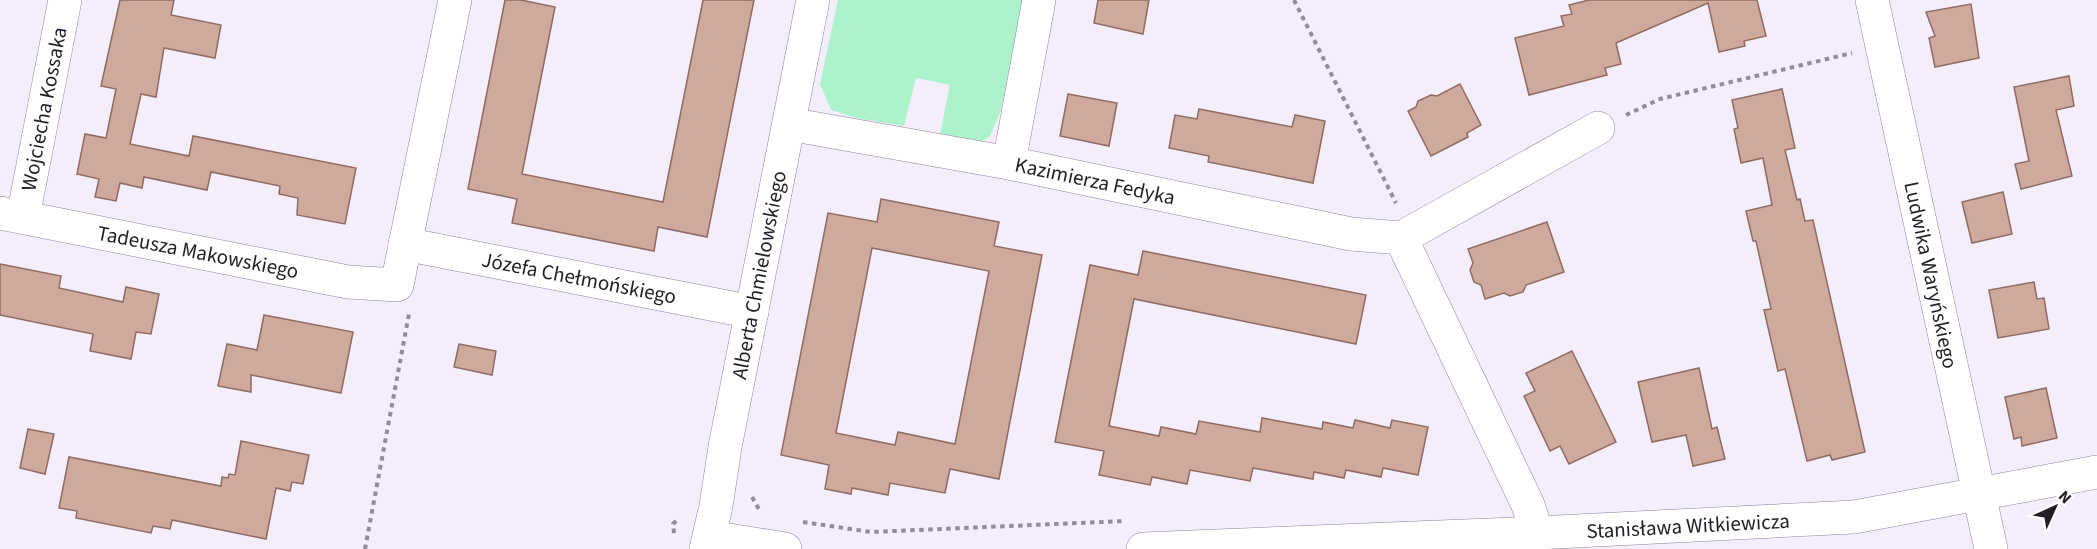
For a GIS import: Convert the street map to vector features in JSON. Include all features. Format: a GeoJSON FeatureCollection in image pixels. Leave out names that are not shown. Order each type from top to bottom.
{"type":"FeatureCollection","features":[{"type":"Feature","properties":{"kind":"street","name":"Wojciecha Kossaka"},"geometry":{"type":"LineString","coordinates":[[11,215],[65,0]]}},
{"type":"Feature","properties":{"kind":"street"},"geometry":{"type":"LineString","coordinates":[[397,285],[455,0]]}},
{"type":"Feature","properties":{"kind":"street","name":"Alberta Chmielowskiego"},"geometry":{"type":"LineString","coordinates":[[708,543],[813,0]]}},
{"type":"Feature","properties":{"kind":"street"},"geometry":{"type":"LineString","coordinates":[[1009,163],[1039,0]]}},
{"type":"Feature","properties":{"kind":"street","name":"Ludwika Waryńskiego"},"geometry":{"type":"LineString","coordinates":[[1872,0],[1991,549]]}},
{"type":"Feature","properties":{"kind":"street","name":"Kazimierza Fedyka"},"geometry":{"type":"LineString","coordinates":[[789,124],[1009,163],[1351,234],[1401,238]]}},
{"type":"Feature","properties":{"kind":"street"},"geometry":{"type":"LineString","coordinates":[[1537,533],[1528,505],[1401,238],[1598,128]]}},
{"type":"Feature","properties":{"kind":"street","name":"Tadeusza Makowskiego"},"geometry":{"type":"LineString","coordinates":[[11,215],[348,282],[397,285]]}},
{"type":"Feature","properties":{"kind":"street","name":"Józefa Chełmońskiego"},"geometry":{"type":"LineString","coordinates":[[405,244],[752,312]]}},
{"type":"Feature","properties":{"kind":"street","name":"Stanisława Witkiewicza"},"geometry":{"type":"LineString","coordinates":[[1143,549],[1854,517],[2097,472]]}},
{"type":"Feature","properties":{"kind":"street"},"geometry":{"type":"LineString","coordinates":[[708,543],[785,549]]}},
{"type":"Feature","properties":{"kind":"path"},"geometry":{"type":"LineString","coordinates":[[1294,0],[1402,215],[1401,238]]}},
{"type":"Feature","properties":{"kind":"path"},"geometry":{"type":"LineString","coordinates":[[1598,128],[1660,99],[1882,46]]}},
{"type":"Feature","properties":{"kind":"path"},"geometry":{"type":"LineString","coordinates":[[365,549],[411,305],[397,285]]}},
{"type":"Feature","properties":{"kind":"green space"},"geometry":{"type":"Polygon","coordinates":[[[838,0],[1024,0],[1000,113],[990,136],[976,146],[940,134],[950,85],[916,78],[904,126],[856,118],[831,110],[820,84],[838,0]]]}},
{"type":"Feature","properties":{"kind":"building"},"geometry":{"type":"Polygon","coordinates":[[[120,0],[174,0],[171,15],[221,25],[215,58],[164,48],[156,97],[141,94],[130,144],[189,156],[193,136],[356,168],[345,224],[297,215],[298,198],[279,194],[280,186],[211,172],[207,190],[144,177],[142,188],[120,183],[116,201],[95,197],[99,179],[77,174],[85,134],[106,138],[116,89],[101,86],[120,0]]]}},
{"type":"Feature","properties":{"kind":"building"},"geometry":{"type":"Polygon","coordinates":[[[505,0],[521,0],[555,7],[522,174],[663,202],[703,0],[754,0],[707,237],[658,227],[654,251],[512,223],[517,199],[468,189],[505,0]]]}},
{"type":"Feature","properties":{"kind":"building"},"geometry":{"type":"Polygon","coordinates":[[[1098,0],[1149,0],[1143,34],[1094,23],[1098,0]]]}},
{"type":"Feature","properties":{"kind":"building"},"geometry":{"type":"Polygon","coordinates":[[[1589,0],[1757,0],[1766,36],[1744,41],[1745,46],[1719,52],[1708,3],[1616,43],[1621,64],[1605,68],[1607,75],[1529,95],[1515,38],[1564,26],[1561,16],[1572,14],[1569,5],[1589,0]]]}},
{"type":"Feature","properties":{"kind":"building"},"geometry":{"type":"Polygon","coordinates":[[[1971,4],[1979,58],[1935,67],[1929,38],[1935,36],[1926,12],[1971,4]]]}},
{"type":"Feature","properties":{"kind":"building"},"geometry":{"type":"Polygon","coordinates":[[[2069,76],[2074,106],[2056,110],[2072,176],[2021,189],[2015,164],[2029,161],[2014,87],[2069,76]]]}},
{"type":"Feature","properties":{"kind":"building"},"geometry":{"type":"Polygon","coordinates":[[[1460,84],[1481,125],[1467,133],[1468,137],[1431,156],[1408,111],[1416,107],[1418,101],[1431,95],[1437,96],[1460,84]]]}},
{"type":"Feature","properties":{"kind":"building"},"geometry":{"type":"Polygon","coordinates":[[[1782,89],[1795,148],[1785,150],[1797,200],[1800,199],[1805,221],[1813,220],[1865,452],[1832,460],[1830,455],[1807,461],[1785,369],[1778,371],[1764,310],[1771,309],[1756,241],[1753,241],[1746,211],[1772,205],[1763,158],[1741,163],[1734,129],[1738,128],[1732,100],[1782,89]]]}},
{"type":"Feature","properties":{"kind":"building"},"geometry":{"type":"Polygon","coordinates":[[[1068,94],[1117,103],[1109,146],[1060,136],[1068,94]]]}},
{"type":"Feature","properties":{"kind":"building"},"geometry":{"type":"Polygon","coordinates":[[[1199,109],[1292,127],[1295,115],[1325,121],[1313,183],[1208,162],[1209,156],[1169,148],[1175,115],[1197,119],[1199,109]]]}},
{"type":"Feature","properties":{"kind":"building"},"geometry":{"type":"Polygon","coordinates":[[[2003,192],[2012,234],[1972,243],[1962,202],[2003,192]]]}},
{"type":"Feature","properties":{"kind":"building"},"geometry":{"type":"Polygon","coordinates":[[[881,199],[999,222],[994,246],[1042,255],[999,479],[950,469],[945,493],[890,483],[888,495],[852,488],[851,494],[825,489],[829,465],[781,455],[828,213],[877,222],[881,199]],[[872,248],[836,433],[895,445],[898,432],[955,444],[989,271],[872,248]]]}},
{"type":"Feature","properties":{"kind":"building"},"geometry":{"type":"Polygon","coordinates":[[[1547,222],[1564,272],[1526,285],[1523,292],[1510,296],[1504,293],[1485,299],[1481,285],[1474,282],[1470,270],[1473,263],[1468,249],[1547,222]]]}},
{"type":"Feature","properties":{"kind":"building"},"geometry":{"type":"Polygon","coordinates":[[[1143,251],[1366,295],[1356,344],[1134,299],[1109,426],[1159,436],[1161,427],[1196,434],[1199,421],[1260,432],[1262,418],[1322,429],[1323,422],[1353,428],[1355,420],[1390,428],[1392,420],[1428,427],[1418,475],[1383,468],[1381,477],[1346,470],[1344,478],[1314,472],[1313,479],[1253,468],[1250,481],[1190,470],[1187,484],[1152,477],[1150,485],[1099,475],[1104,451],[1055,442],[1090,265],[1138,275],[1143,251]]]}},
{"type":"Feature","properties":{"kind":"building"},"geometry":{"type":"Polygon","coordinates":[[[0,264],[61,276],[59,288],[123,302],[126,287],[159,294],[151,334],[136,332],[131,359],[90,351],[93,334],[0,315],[0,264]]]}},
{"type":"Feature","properties":{"kind":"building"},"geometry":{"type":"Polygon","coordinates":[[[2034,282],[2037,299],[2044,298],[2049,329],[1998,338],[1989,290],[2034,282]]]}},
{"type":"Feature","properties":{"kind":"building"},"geometry":{"type":"Polygon","coordinates":[[[264,315],[353,332],[341,393],[251,375],[251,392],[218,386],[227,344],[257,350],[264,315]]]}},
{"type":"Feature","properties":{"kind":"building"},"geometry":{"type":"Polygon","coordinates":[[[459,344],[496,351],[492,375],[454,367],[459,344]]]}},
{"type":"Feature","properties":{"kind":"building"},"geometry":{"type":"Polygon","coordinates":[[[1572,351],[1616,442],[1569,464],[1560,446],[1550,451],[1524,396],[1535,391],[1526,373],[1572,351]]]}},
{"type":"Feature","properties":{"kind":"building"},"geometry":{"type":"Polygon","coordinates":[[[1699,368],[1712,429],[1717,427],[1725,459],[1693,466],[1686,435],[1652,442],[1638,382],[1699,368]]]}},
{"type":"Feature","properties":{"kind":"building"},"geometry":{"type":"Polygon","coordinates":[[[2046,388],[2057,438],[2022,446],[2021,437],[2014,439],[2005,397],[2046,388]]]}},
{"type":"Feature","properties":{"kind":"building"},"geometry":{"type":"Polygon","coordinates":[[[28,429],[54,434],[45,474],[20,468],[28,429]]]}},
{"type":"Feature","properties":{"kind":"building"},"geometry":{"type":"Polygon","coordinates":[[[241,441],[309,455],[303,484],[292,482],[290,491],[276,488],[266,539],[172,520],[170,529],[153,526],[151,533],[76,518],[77,511],[59,508],[69,457],[221,486],[222,477],[228,478],[229,474],[235,475],[241,441]]]}}]}
